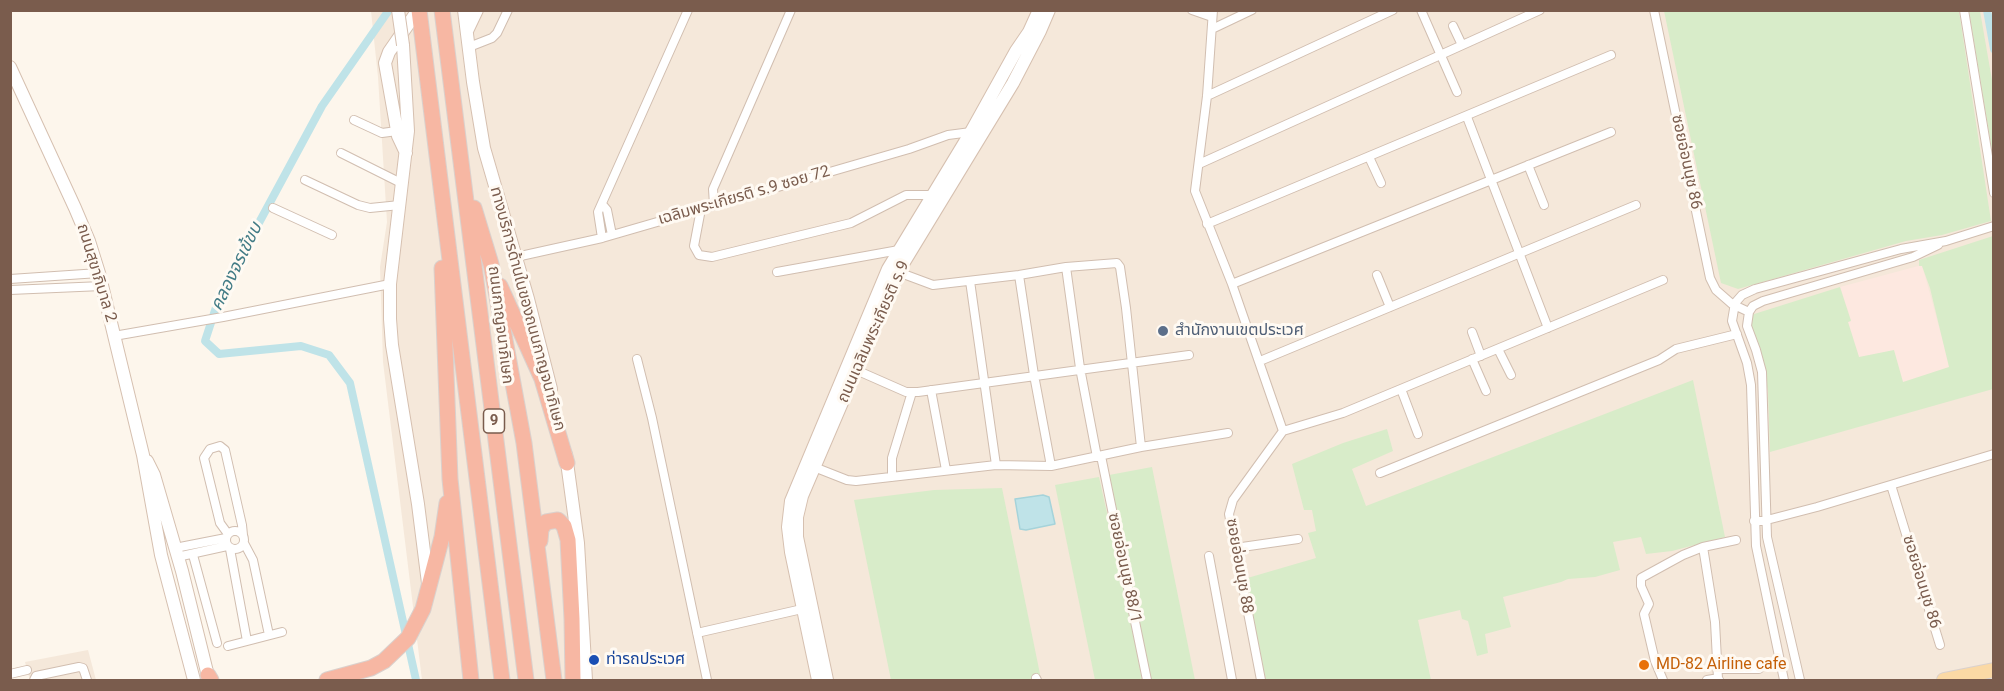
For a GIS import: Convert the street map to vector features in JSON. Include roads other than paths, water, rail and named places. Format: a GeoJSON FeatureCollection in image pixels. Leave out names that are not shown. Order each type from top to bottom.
{"type":"FeatureCollection","features":[{"type":"Feature","properties":{"kind":"highway","name":"ถนนกาญจนาภิเษก"},"geometry":{"type":"LineString","coordinates":[[442,10],[526,681]]}},
{"type":"Feature","properties":{"kind":"highway","name":"9"},"geometry":{"type":"LineString","coordinates":[[419,12],[502,681]]}},
{"type":"Feature","properties":{"kind":"highway"},"geometry":{"type":"LineString","coordinates":[[460,162],[491,264],[525,453],[554,681]]}},
{"type":"Feature","properties":{"kind":"highway"},"geometry":{"type":"LineString","coordinates":[[442,194],[439,219],[450,479],[471,681]]}},
{"type":"Feature","properties":{"kind":"highway"},"geometry":{"type":"LineString","coordinates":[[491,264],[542,379],[567,463]]}},
{"type":"Feature","properties":{"kind":"highway"},"geometry":{"type":"LineString","coordinates":[[327,681],[371,668],[384,661],[408,638],[423,609],[429,588],[442,537],[450,479]]}},
{"type":"Feature","properties":{"kind":"highway"},"geometry":{"type":"LineString","coordinates":[[543,588],[541,529],[546,522],[558,520],[564,526],[568,540],[573,681]]}},
{"type":"Feature","properties":{"kind":"main road"},"geometry":{"type":"LineString","coordinates":[[398,10],[407,91],[408,131],[390,284],[392,345],[429,588]]}},
{"type":"Feature","properties":{"kind":"main road","name":"ทางบริการด้านในของถนนกาญจนาภิเษก"},"geometry":{"type":"LineString","coordinates":[[464,10],[484,148],[544,358],[567,463],[578,543],[586,681]]}},
{"type":"Feature","properties":{"kind":"main road"},"geometry":{"type":"LineString","coordinates":[[467,31],[477,10]]}},
{"type":"Feature","properties":{"kind":"main road","name":"ถนนเฉลิมพระเกียรติ ร.9"},"geometry":{"type":"LineString","coordinates":[[818,681],[802,609],[789,533],[791,501],[888,269],[971,132],[1029,32],[1039,10]]}},
{"type":"Feature","properties":{"kind":"main road","name":"ถนนเฉลิมพระเกียรติ ร.9"},"geometry":{"type":"LineString","coordinates":[[827,681],[796,529],[802,496],[898,272],[1012,83],[1049,10]]}},
{"type":"Feature","properties":{"kind":"main road"},"geometry":{"type":"LineString","coordinates":[[407,154],[397,131],[386,58],[419,12]]}},
{"type":"Feature","properties":{"kind":"main road","name":"ถนนสุขาภิบาล 2"},"geometry":{"type":"LineString","coordinates":[[10,67],[79,216],[99,273],[143,455],[161,555],[206,679]]}},
{"type":"Feature","properties":{"kind":"main road","name":"ถนนสุขาภิบาล 2"},"geometry":{"type":"LineString","coordinates":[[143,455],[154,475],[176,553],[206,679]]}},
{"type":"Feature","properties":{"kind":"main road"},"geometry":{"type":"LineString","coordinates":[[1944,681],[1994,670]]}},
{"type":"Feature","properties":{"kind":"street"},"geometry":{"type":"LineString","coordinates":[[469,47],[492,38],[498,33],[508,10]]}},
{"type":"Feature","properties":{"kind":"street"},"geometry":{"type":"LineString","coordinates":[[602,238],[598,212],[688,10]]}},
{"type":"Feature","properties":{"kind":"street"},"geometry":{"type":"LineString","coordinates":[[714,205],[713,189],[791,10]]}},
{"type":"Feature","properties":{"kind":"street"},"geometry":{"type":"LineString","coordinates":[[1192,10],[1213,14],[1207,96],[1195,191],[1233,284],[1283,431],[1343,413],[1663,280]]}},
{"type":"Feature","properties":{"kind":"street"},"geometry":{"type":"LineString","coordinates":[[1212,29],[1252,10]]}},
{"type":"Feature","properties":{"kind":"street"},"geometry":{"type":"LineString","coordinates":[[1207,96],[1393,10]]}},
{"type":"Feature","properties":{"kind":"street"},"geometry":{"type":"LineString","coordinates":[[1421,10],[1457,92]]}},
{"type":"Feature","properties":{"kind":"street"},"geometry":{"type":"LineString","coordinates":[[1199,164],[1540,10]]}},
{"type":"Feature","properties":{"kind":"street","name":"ซอยอ่อนนุช 86"},"geometry":{"type":"LineString","coordinates":[[1654,10],[1710,278],[1716,290],[1734,305],[1749,312]]}},
{"type":"Feature","properties":{"kind":"street"},"geometry":{"type":"LineString","coordinates":[[1964,10],[1994,193]]}},
{"type":"Feature","properties":{"kind":"street"},"geometry":{"type":"LineString","coordinates":[[1453,26],[1462,45]]}},
{"type":"Feature","properties":{"kind":"street"},"geometry":{"type":"LineString","coordinates":[[1207,224],[1611,56]]}},
{"type":"Feature","properties":{"kind":"street"},"geometry":{"type":"LineString","coordinates":[[1467,117],[1548,328]]}},
{"type":"Feature","properties":{"kind":"street"},"geometry":{"type":"LineString","coordinates":[[354,120],[381,133],[397,131]]}},
{"type":"Feature","properties":{"kind":"street","name":"เฉลิมพระเกียรติ ร.9 ซอย 72"},"geometry":{"type":"LineString","coordinates":[[516,257],[602,238],[909,149],[948,135],[971,132]]}},
{"type":"Feature","properties":{"kind":"street"},"geometry":{"type":"LineString","coordinates":[[1233,284],[1611,132]]}},
{"type":"Feature","properties":{"kind":"street"},"geometry":{"type":"LineString","coordinates":[[341,153],[403,184]]}},
{"type":"Feature","properties":{"kind":"street"},"geometry":{"type":"LineString","coordinates":[[1369,157],[1381,183]]}},
{"type":"Feature","properties":{"kind":"street"},"geometry":{"type":"LineString","coordinates":[[1528,165],[1544,205]]}},
{"type":"Feature","properties":{"kind":"street"},"geometry":{"type":"LineString","coordinates":[[305,180],[358,205],[370,208],[400,206]]}},
{"type":"Feature","properties":{"kind":"street"},"geometry":{"type":"LineString","coordinates":[[702,209],[694,246],[699,255],[712,257],[850,223],[906,195],[933,195]]}},
{"type":"Feature","properties":{"kind":"street"},"geometry":{"type":"LineString","coordinates":[[602,204],[607,210],[612,235]]}},
{"type":"Feature","properties":{"kind":"street"},"geometry":{"type":"LineString","coordinates":[[1260,361],[1636,205]]}},
{"type":"Feature","properties":{"kind":"street"},"geometry":{"type":"LineString","coordinates":[[273,208],[332,235]]}},
{"type":"Feature","properties":{"kind":"street"},"geometry":{"type":"LineString","coordinates":[[1784,681],[1756,546],[1751,385],[1747,363],[1732,321],[1734,305],[1742,295],[1755,289],[1901,249],[1946,241],[1994,226]]}},
{"type":"Feature","properties":{"kind":"street"},"geometry":{"type":"LineString","coordinates":[[1800,681],[1769,549],[1761,372],[1747,326],[1749,312],[1753,306],[1763,301],[1913,257],[1946,241]]}},
{"type":"Feature","properties":{"kind":"street"},"geometry":{"type":"LineString","coordinates":[[777,272],[899,250]]}},
{"type":"Feature","properties":{"kind":"street"},"geometry":{"type":"LineString","coordinates":[[898,272],[933,285],[1066,267],[1114,262],[1119,265],[1142,447]]}},
{"type":"Feature","properties":{"kind":"street","name":"ซอยอ่อนนุช 88/1"},"geometry":{"type":"LineString","coordinates":[[1066,267],[1080,369],[1147,681]]}},
{"type":"Feature","properties":{"kind":"street"},"geometry":{"type":"LineString","coordinates":[[10,279],[99,273]]}},
{"type":"Feature","properties":{"kind":"street"},"geometry":{"type":"LineString","coordinates":[[1019,275],[1051,466]]}},
{"type":"Feature","properties":{"kind":"street"},"geometry":{"type":"LineString","coordinates":[[1377,275],[1390,307]]}},
{"type":"Feature","properties":{"kind":"street"},"geometry":{"type":"LineString","coordinates":[[970,281],[996,465]]}},
{"type":"Feature","properties":{"kind":"street"},"geometry":{"type":"LineString","coordinates":[[114,336],[390,284]]}},
{"type":"Feature","properties":{"kind":"street"},"geometry":{"type":"LineString","coordinates":[[10,290],[102,286]]}},
{"type":"Feature","properties":{"kind":"street"},"geometry":{"type":"LineString","coordinates":[[1472,332],[1486,391]]}},
{"type":"Feature","properties":{"kind":"street"},"geometry":{"type":"LineString","coordinates":[[1380,473],[1659,360],[1676,349],[1737,334]]}},
{"type":"Feature","properties":{"kind":"street"},"geometry":{"type":"LineString","coordinates":[[1498,349],[1511,375]]}},
{"type":"Feature","properties":{"kind":"street"},"geometry":{"type":"LineString","coordinates":[[856,370],[906,392],[912,392],[1189,355]]}},
{"type":"Feature","properties":{"kind":"street"},"geometry":{"type":"LineString","coordinates":[[637,359],[652,418],[707,681]]}},
{"type":"Feature","properties":{"kind":"street"},"geometry":{"type":"LineString","coordinates":[[1401,389],[1418,434]]}},
{"type":"Feature","properties":{"kind":"street"},"geometry":{"type":"LineString","coordinates":[[932,390],[946,470]]}},
{"type":"Feature","properties":{"kind":"street"},"geometry":{"type":"LineString","coordinates":[[892,477],[892,458],[912,392]]}},
{"type":"Feature","properties":{"kind":"street","name":"ซอยอ่อนนุช 88"},"geometry":{"type":"LineString","coordinates":[[1261,681],[1229,514],[1230,506],[1283,431]]}},
{"type":"Feature","properties":{"kind":"street"},"geometry":{"type":"LineString","coordinates":[[814,467],[847,480],[996,465],[1051,466],[1142,447],[1228,433]]}},
{"type":"Feature","properties":{"kind":"street"},"geometry":{"type":"LineString","coordinates":[[176,553],[228,542],[239,549],[243,539],[242,525],[225,450],[219,446],[210,449],[204,458],[220,523],[228,542],[247,640]]}},
{"type":"Feature","properties":{"kind":"street"},"geometry":{"type":"LineString","coordinates":[[1754,521],[1766,521],[1994,454]]}},
{"type":"Feature","properties":{"kind":"street","name":"ซอยอ่อนนุช 86"},"geometry":{"type":"LineString","coordinates":[[1891,485],[1940,645]]}},
{"type":"Feature","properties":{"kind":"street"},"geometry":{"type":"LineString","coordinates":[[176,553],[193,555],[228,542],[235,531],[243,539],[253,560],[269,635]]}},
{"type":"Feature","properties":{"kind":"street"},"geometry":{"type":"LineString","coordinates":[[1235,548],[1298,539]]}},
{"type":"Feature","properties":{"kind":"street"},"geometry":{"type":"LineString","coordinates":[[1664,681],[1655,661],[1644,614],[1649,604],[1641,586],[1641,578],[1703,547],[1736,540]]}},
{"type":"Feature","properties":{"kind":"street"},"geometry":{"type":"LineString","coordinates":[[1703,547],[1715,622],[1719,669],[1719,680],[1707,681]]}},
{"type":"Feature","properties":{"kind":"street"},"geometry":{"type":"LineString","coordinates":[[193,555],[217,643]]}},
{"type":"Feature","properties":{"kind":"street"},"geometry":{"type":"LineString","coordinates":[[1209,556],[1232,681]]}},
{"type":"Feature","properties":{"kind":"street"},"geometry":{"type":"LineString","coordinates":[[697,633],[802,609]]}},
{"type":"Feature","properties":{"kind":"street"},"geometry":{"type":"LineString","coordinates":[[228,645],[282,632]]}},
{"type":"Feature","properties":{"kind":"street"},"geometry":{"type":"LineString","coordinates":[[34,681],[36,676],[79,667],[83,668],[87,681]]}},
{"type":"Feature","properties":{"kind":"street"},"geometry":{"type":"LineString","coordinates":[[1719,669],[1759,669]]}},
{"type":"Feature","properties":{"kind":"street"},"geometry":{"type":"LineString","coordinates":[[10,674],[27,670]]}},
{"type":"Feature","properties":{"kind":"water"},"geometry":{"type":"Polygon","coordinates":[[[1043,495],[1049,497],[1055,524],[1026,530],[1020,529],[1015,499],[1043,495]]]}},
{"type":"Feature","properties":{"kind":"waterway","name":"คลองจรเข้ขบ"},"geometry":{"type":"LineString","coordinates":[[389,10],[322,106],[220,295],[205,341],[219,354],[301,346],[329,355],[350,383],[416,680]]}},
{"type":"Feature","properties":{"kind":"waterway"},"geometry":{"type":"LineString","coordinates":[[1987,10],[1994,49]]}},
{"type":"Feature","properties":{"kind":"place","name":"สำนักงานเขตประเวศ"},"geometry":{"type":"Point","coordinates":[1163,331]}},
{"type":"Feature","properties":{"kind":"place","name":"ท่ารถประเวศ"},"geometry":{"type":"Point","coordinates":[594,660]}},
{"type":"Feature","properties":{"kind":"place","name":"MD-82 Airline cafe"},"geometry":{"type":"Point","coordinates":[1644,665]}}]}
